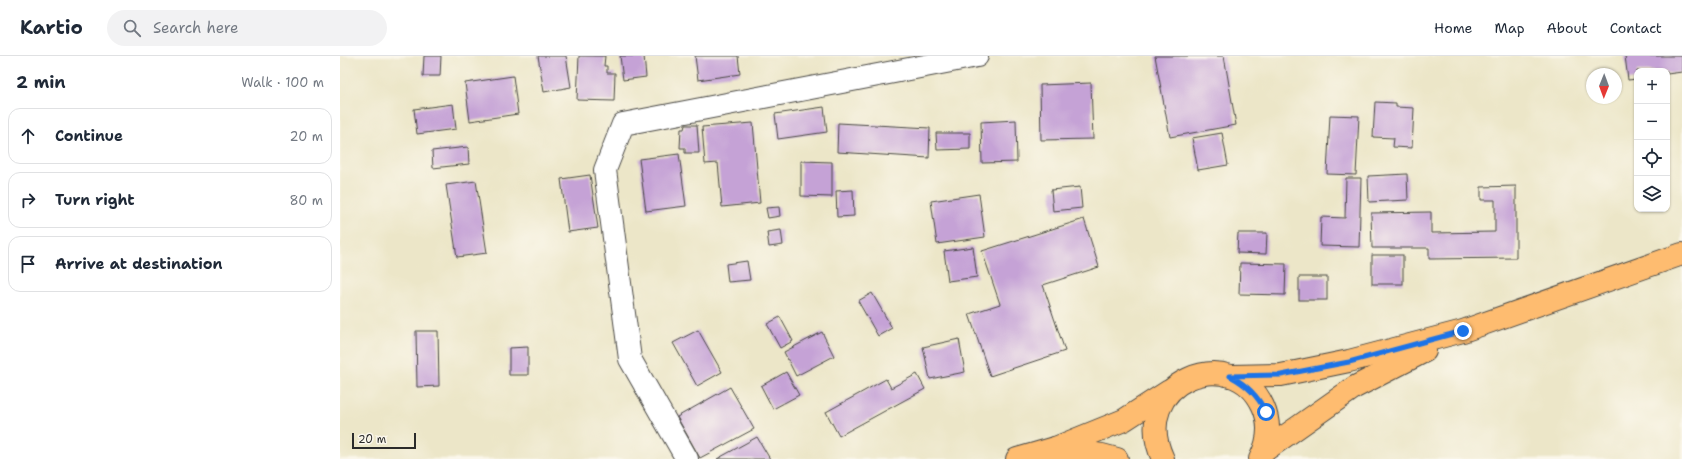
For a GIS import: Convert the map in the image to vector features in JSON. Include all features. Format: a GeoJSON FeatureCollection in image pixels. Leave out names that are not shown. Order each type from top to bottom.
{"type":"FeatureCollection","features":[{"type":"Feature","properties":{"kind":"main road"},"geometry":{"type":"LineString","coordinates":[[1017,459],[1055,448],[1124,420],[1186,379],[1207,373],[1230,376],[1281,375],[1349,362],[1463,331],[1682,254]]}},
{"type":"Feature","properties":{"kind":"main road"},"geometry":{"type":"LineString","coordinates":[[1262,455],[1355,387],[1463,331]]}},
{"type":"Feature","properties":{"kind":"main road"},"geometry":{"type":"LineString","coordinates":[[1230,376],[1247,386],[1260,400],[1266,412],[1268,438],[1262,455]]}},
{"type":"Feature","properties":{"kind":"main road"},"geometry":{"type":"LineString","coordinates":[[1164,459],[1156,438],[1155,426],[1157,414],[1162,404],[1176,386]]}},
{"type":"Feature","properties":{"kind":"main road"},"geometry":{"type":"LineString","coordinates":[[1055,448],[1102,455],[1117,459]]}},
{"type":"Feature","properties":{"kind":"street"},"geometry":{"type":"LineString","coordinates":[[687,459],[630,360],[605,170],[622,124],[977,56]]}},
{"type":"Feature","properties":{"kind":"building"},"geometry":{"type":"Polygon","coordinates":[[[424,56],[441,56],[440,76],[423,76],[424,56]]]}},
{"type":"Feature","properties":{"kind":"building"},"geometry":{"type":"Polygon","coordinates":[[[538,56],[566,56],[571,87],[544,92],[538,56]]]}},
{"type":"Feature","properties":{"kind":"building"},"geometry":{"type":"Polygon","coordinates":[[[579,56],[605,56],[604,66],[607,66],[607,73],[615,73],[614,101],[577,100],[579,56]]]}},
{"type":"Feature","properties":{"kind":"building"},"geometry":{"type":"Polygon","coordinates":[[[620,56],[644,56],[646,77],[623,80],[620,56]]]}},
{"type":"Feature","properties":{"kind":"building"},"geometry":{"type":"Polygon","coordinates":[[[695,56],[738,56],[740,74],[698,80],[695,56]]]}},
{"type":"Feature","properties":{"kind":"building"},"geometry":{"type":"Polygon","coordinates":[[[1155,56],[1224,56],[1236,125],[1170,137],[1155,56]]]}},
{"type":"Feature","properties":{"kind":"building"},"geometry":{"type":"Polygon","coordinates":[[[1625,56],[1682,56],[1682,72],[1670,74],[1670,68],[1634,68],[1634,79],[1628,80],[1625,56]]]}},
{"type":"Feature","properties":{"kind":"building"},"geometry":{"type":"Polygon","coordinates":[[[513,76],[518,114],[470,121],[465,83],[513,76]]]}},
{"type":"Feature","properties":{"kind":"building"},"geometry":{"type":"Polygon","coordinates":[[[1091,83],[1093,139],[1041,140],[1040,85],[1091,83]]]}},
{"type":"Feature","properties":{"kind":"building"},"geometry":{"type":"Polygon","coordinates":[[[1375,102],[1396,103],[1396,107],[1414,108],[1412,148],[1393,147],[1394,138],[1373,137],[1375,102]]]}},
{"type":"Feature","properties":{"kind":"building"},"geometry":{"type":"Polygon","coordinates":[[[453,104],[456,129],[417,134],[414,109],[453,104]]]}},
{"type":"Feature","properties":{"kind":"building"},"geometry":{"type":"Polygon","coordinates":[[[824,107],[827,132],[778,139],[775,114],[824,107]]]}},
{"type":"Feature","properties":{"kind":"building"},"geometry":{"type":"Polygon","coordinates":[[[1330,115],[1359,116],[1356,175],[1327,174],[1330,115]]]}},
{"type":"Feature","properties":{"kind":"building"},"geometry":{"type":"Polygon","coordinates":[[[1016,120],[1017,162],[982,163],[981,122],[1016,120]]]}},
{"type":"Feature","properties":{"kind":"building"},"geometry":{"type":"Polygon","coordinates":[[[753,123],[760,203],[722,207],[718,163],[705,164],[702,127],[753,123]]]}},
{"type":"Feature","properties":{"kind":"building"},"geometry":{"type":"Polygon","coordinates":[[[838,123],[930,128],[929,158],[837,152],[838,123]]]}},
{"type":"Feature","properties":{"kind":"building"},"geometry":{"type":"Polygon","coordinates":[[[685,125],[697,125],[699,153],[685,153],[685,148],[680,148],[681,129],[684,129],[685,125]]]}},
{"type":"Feature","properties":{"kind":"building"},"geometry":{"type":"Polygon","coordinates":[[[936,133],[970,133],[970,149],[937,150],[936,133]]]}},
{"type":"Feature","properties":{"kind":"building"},"geometry":{"type":"Polygon","coordinates":[[[1222,133],[1228,165],[1198,170],[1192,138],[1222,133]]]}},
{"type":"Feature","properties":{"kind":"building"},"geometry":{"type":"Polygon","coordinates":[[[468,147],[469,164],[433,168],[432,151],[468,147]]]}},
{"type":"Feature","properties":{"kind":"building"},"geometry":{"type":"Polygon","coordinates":[[[679,154],[686,206],[646,211],[639,159],[679,154]]]}},
{"type":"Feature","properties":{"kind":"building"},"geometry":{"type":"Polygon","coordinates":[[[801,161],[832,162],[832,197],[801,196],[801,161]]]}},
{"type":"Feature","properties":{"kind":"building"},"geometry":{"type":"Polygon","coordinates":[[[1407,174],[1408,200],[1369,202],[1368,176],[1407,174]]]}},
{"type":"Feature","properties":{"kind":"building"},"geometry":{"type":"Polygon","coordinates":[[[590,175],[598,228],[568,232],[561,179],[590,175]]]}},
{"type":"Feature","properties":{"kind":"building"},"geometry":{"type":"Polygon","coordinates":[[[1346,178],[1361,178],[1359,247],[1320,246],[1321,217],[1345,218],[1346,178]]]}},
{"type":"Feature","properties":{"kind":"building"},"geometry":{"type":"Polygon","coordinates":[[[476,181],[487,253],[457,257],[446,185],[476,181]]]}},
{"type":"Feature","properties":{"kind":"building"},"geometry":{"type":"Polygon","coordinates":[[[1516,186],[1516,258],[1429,259],[1429,248],[1372,248],[1371,213],[1431,212],[1431,233],[1495,232],[1495,200],[1481,200],[1481,187],[1516,186]]]}},
{"type":"Feature","properties":{"kind":"building"},"geometry":{"type":"Polygon","coordinates":[[[1080,187],[1082,208],[1053,211],[1051,190],[1080,187]]]}},
{"type":"Feature","properties":{"kind":"building"},"geometry":{"type":"Polygon","coordinates":[[[853,190],[854,216],[837,217],[836,191],[853,190]]]}},
{"type":"Feature","properties":{"kind":"building"},"geometry":{"type":"Polygon","coordinates":[[[979,194],[985,237],[937,244],[931,201],[979,194]]]}},
{"type":"Feature","properties":{"kind":"building"},"geometry":{"type":"Polygon","coordinates":[[[779,207],[780,216],[768,218],[766,208],[779,207]]]}},
{"type":"Feature","properties":{"kind":"building"},"geometry":{"type":"Polygon","coordinates":[[[1084,219],[1099,267],[1043,285],[1065,351],[990,376],[969,314],[1000,304],[982,251],[1084,219]]]}},
{"type":"Feature","properties":{"kind":"building"},"geometry":{"type":"Polygon","coordinates":[[[781,230],[783,245],[769,247],[767,232],[781,230]]]}},
{"type":"Feature","properties":{"kind":"building"},"geometry":{"type":"Polygon","coordinates":[[[1238,233],[1267,233],[1266,254],[1237,253],[1238,233]]]}},
{"type":"Feature","properties":{"kind":"building"},"geometry":{"type":"Polygon","coordinates":[[[973,247],[977,277],[948,281],[944,251],[973,247]]]}},
{"type":"Feature","properties":{"kind":"building"},"geometry":{"type":"Polygon","coordinates":[[[1372,255],[1403,255],[1403,284],[1372,284],[1372,255]]]}},
{"type":"Feature","properties":{"kind":"building"},"geometry":{"type":"Polygon","coordinates":[[[747,261],[750,280],[728,282],[726,264],[747,261]]]}},
{"type":"Feature","properties":{"kind":"building"},"geometry":{"type":"Polygon","coordinates":[[[1240,263],[1286,264],[1285,295],[1239,294],[1240,263]]]}},
{"type":"Feature","properties":{"kind":"building"},"geometry":{"type":"Polygon","coordinates":[[[1299,277],[1327,277],[1327,300],[1299,300],[1299,277]]]}},
{"type":"Feature","properties":{"kind":"building"},"geometry":{"type":"Polygon","coordinates":[[[872,293],[892,328],[878,336],[858,301],[872,293]]]}},
{"type":"Feature","properties":{"kind":"building"},"geometry":{"type":"Polygon","coordinates":[[[780,317],[793,341],[780,348],[767,324],[780,317]]]}},
{"type":"Feature","properties":{"kind":"building"},"geometry":{"type":"Polygon","coordinates":[[[698,330],[722,372],[697,386],[673,343],[698,330]]]}},
{"type":"Feature","properties":{"kind":"building"},"geometry":{"type":"Polygon","coordinates":[[[416,331],[438,331],[439,386],[417,387],[416,331]]]}},
{"type":"Feature","properties":{"kind":"building"},"geometry":{"type":"Polygon","coordinates":[[[822,332],[834,356],[796,376],[784,352],[822,332]]]}},
{"type":"Feature","properties":{"kind":"building"},"geometry":{"type":"Polygon","coordinates":[[[959,339],[965,372],[930,379],[923,347],[959,339]]]}},
{"type":"Feature","properties":{"kind":"building"},"geometry":{"type":"Polygon","coordinates":[[[528,347],[528,375],[509,375],[509,348],[528,347]]]}},
{"type":"Feature","properties":{"kind":"building"},"geometry":{"type":"Polygon","coordinates":[[[786,372],[799,395],[773,409],[761,386],[786,372]]]}},
{"type":"Feature","properties":{"kind":"building"},"geometry":{"type":"Polygon","coordinates":[[[917,374],[925,389],[839,436],[826,412],[886,379],[891,388],[917,374]]]}},
{"type":"Feature","properties":{"kind":"building"},"geometry":{"type":"Polygon","coordinates":[[[730,387],[754,429],[700,458],[677,417],[730,387]]]}},
{"type":"Feature","properties":{"kind":"building"},"geometry":{"type":"Polygon","coordinates":[[[757,437],[770,459],[717,459],[757,437]]]}},
{"type":"Feature","properties":{"kind":"route"},"geometry":{"type":"LineString","coordinates":[[1266,412],[1260,400],[1252,390],[1242,382],[1230,376],[1281,375],[1349,362],[1463,331]]}}]}
